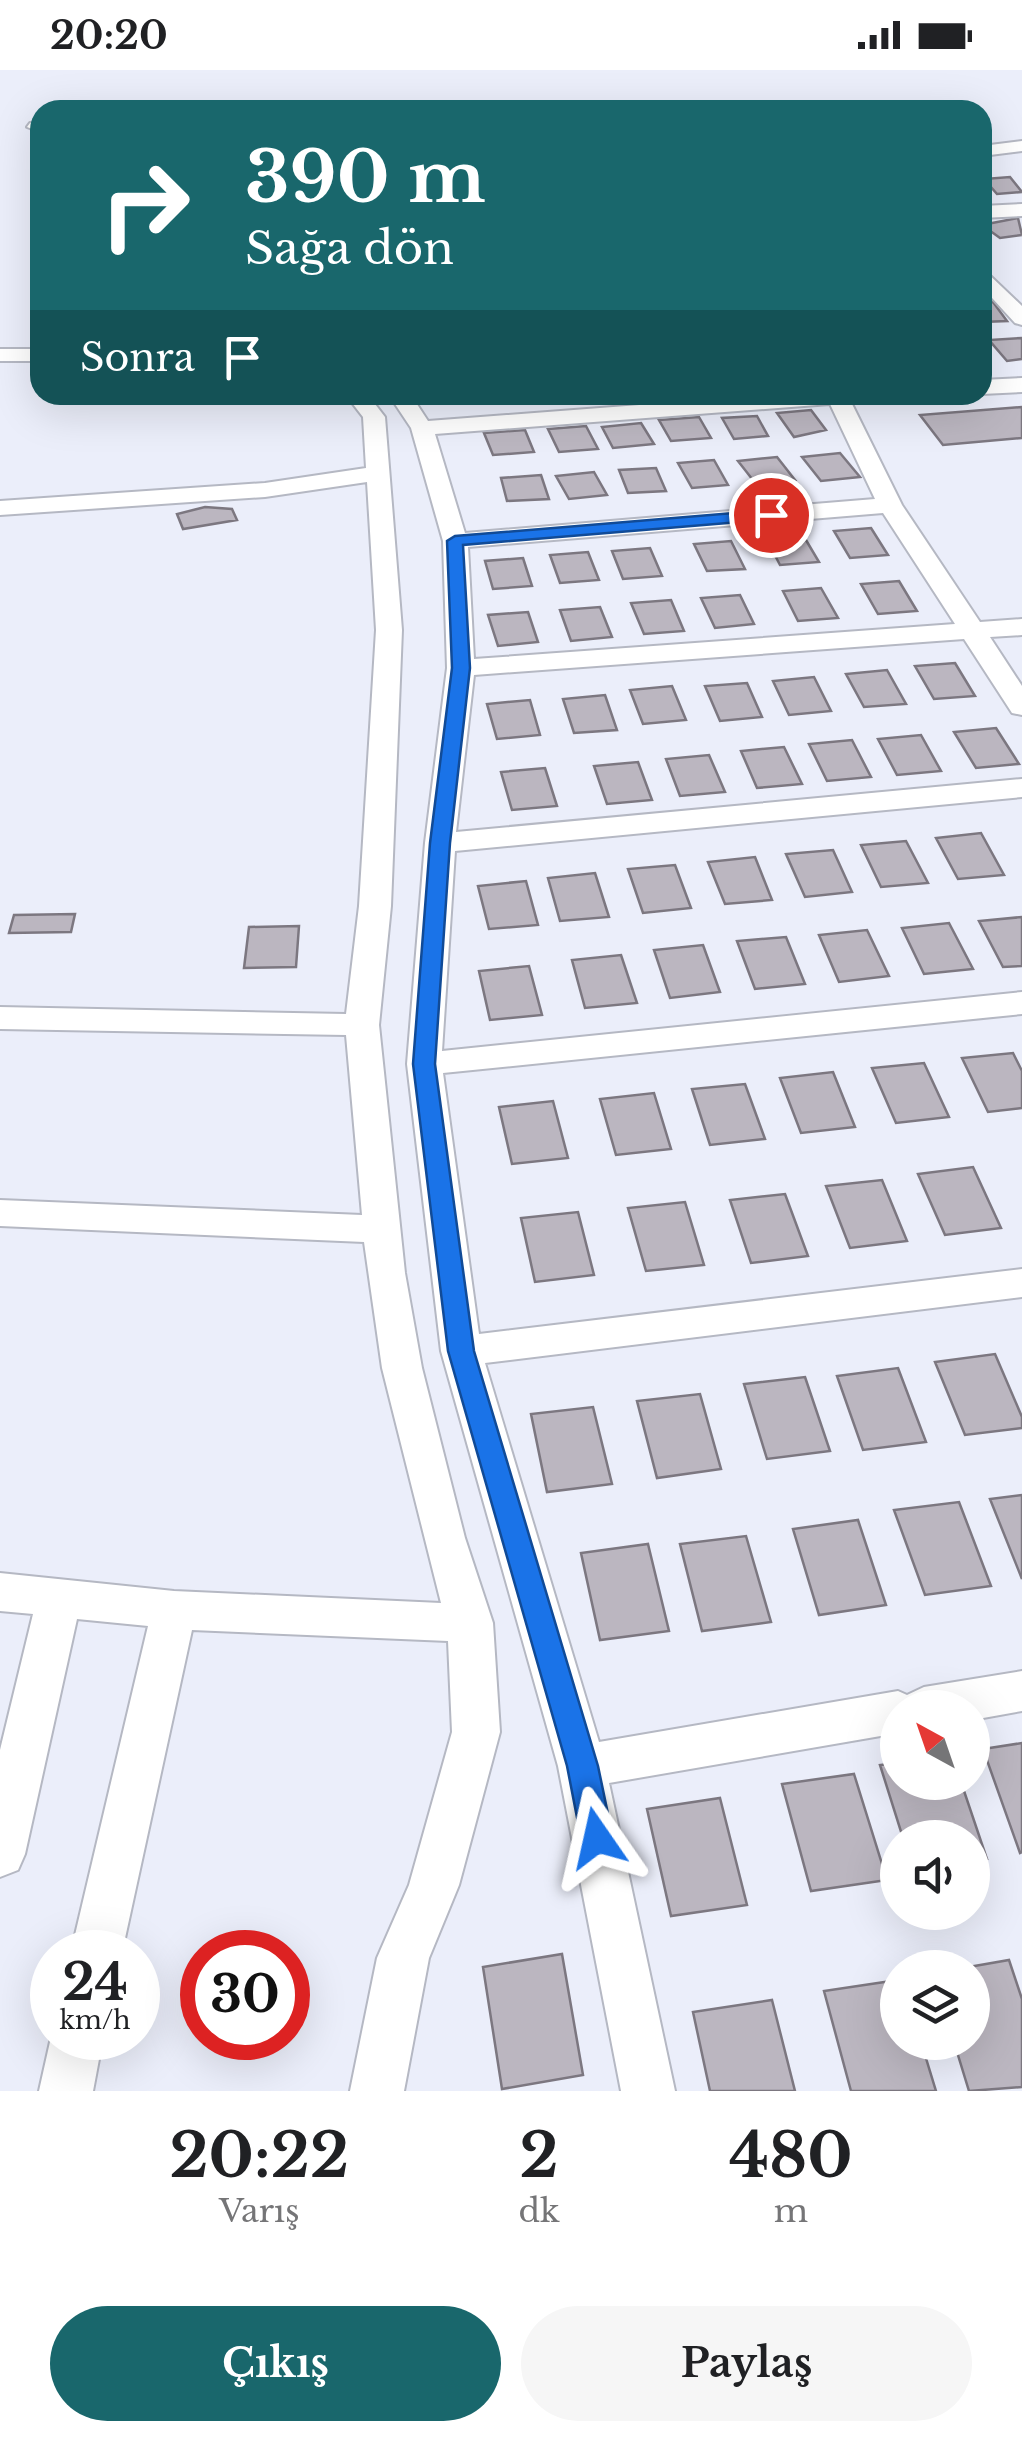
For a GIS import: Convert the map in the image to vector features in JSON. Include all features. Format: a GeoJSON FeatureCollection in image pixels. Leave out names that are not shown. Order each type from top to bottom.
{"type":"FeatureCollection","features":[{"type":"Feature","properties":{"kind":"street"},"geometry":{"type":"LineString","coordinates":[[992,150],[1022,146]]}},
{"type":"Feature","properties":{"kind":"street"},"geometry":{"type":"LineString","coordinates":[[992,166],[1022,162]]}},
{"type":"Feature","properties":{"kind":"street"},"geometry":{"type":"LineString","coordinates":[[992,212],[1022,210]]}},
{"type":"Feature","properties":{"kind":"street"},"geometry":{"type":"LineString","coordinates":[[992,293],[1022,291]]}},
{"type":"Feature","properties":{"kind":"street"},"geometry":{"type":"LineString","coordinates":[[992,294],[1022,318]]}},
{"type":"Feature","properties":{"kind":"street"},"geometry":{"type":"LineString","coordinates":[[0,355],[30,354]]}},
{"type":"Feature","properties":{"kind":"street"},"geometry":{"type":"LineString","coordinates":[[992,386],[1022,385]]}},
{"type":"Feature","properties":{"kind":"street"},"geometry":{"type":"LineString","coordinates":[[364,405],[374,418],[389,630],[376,906],[362,1025],[380,1229],[402,1368],[443,1538],[470,1624],[476,1732],[434,1885],[403,1958],[377,2091]]}},
{"type":"Feature","properties":{"kind":"street"},"geometry":{"type":"LineString","coordinates":[[407,405],[422,428],[455,541],[461,668],[440,843],[424,1064],[461,1351],[582,1766],[648,2091]]}},
{"type":"Feature","properties":{"kind":"street"},"geometry":{"type":"LineString","coordinates":[[422,428],[728,405]]}},
{"type":"Feature","properties":{"kind":"street"},"geometry":{"type":"LineString","coordinates":[[851,405],[890,506],[1022,707]]}},
{"type":"Feature","properties":{"kind":"street"},"geometry":{"type":"LineString","coordinates":[[0,508],[264,490],[378,473]]}},
{"type":"Feature","properties":{"kind":"street"},"geometry":{"type":"LineString","coordinates":[[455,541],[890,506]]}},
{"type":"Feature","properties":{"kind":"street"},"geometry":{"type":"LineString","coordinates":[[461,668],[1022,628]]}},
{"type":"Feature","properties":{"kind":"street"},"geometry":{"type":"LineString","coordinates":[[440,843],[1022,788]]}},
{"type":"Feature","properties":{"kind":"street"},"geometry":{"type":"LineString","coordinates":[[424,1064],[1022,1003]]}},
{"type":"Feature","properties":{"kind":"street"},"geometry":{"type":"LineString","coordinates":[[0,1018],[362,1025]]}},
{"type":"Feature","properties":{"kind":"street"},"geometry":{"type":"LineString","coordinates":[[0,1213],[380,1229]]}},
{"type":"Feature","properties":{"kind":"street"},"geometry":{"type":"LineString","coordinates":[[461,1351],[1022,1283]]}},
{"type":"Feature","properties":{"kind":"street"},"geometry":{"type":"LineString","coordinates":[[0,1592],[174,1610],[470,1624]]}},
{"type":"Feature","properties":{"kind":"street"},"geometry":{"type":"LineString","coordinates":[[0,1854],[58,1597]]}},
{"type":"Feature","properties":{"kind":"street"},"geometry":{"type":"LineString","coordinates":[[101,1930],[174,1610]]}},
{"type":"Feature","properties":{"kind":"street"},"geometry":{"type":"LineString","coordinates":[[990,1697],[1022,1691]]}},
{"type":"Feature","properties":{"kind":"street"},"geometry":{"type":"LineString","coordinates":[[582,1766],[880,1715]]}},
{"type":"Feature","properties":{"kind":"street"},"geometry":{"type":"LineString","coordinates":[[66,2091],[73,2060]]}},
{"type":"Feature","properties":{"kind":"building"},"geometry":{"type":"Polygon","coordinates":[[[1010,177],[1022,192],[997,194],[992,188],[992,178],[1010,177]]]}},
{"type":"Feature","properties":{"kind":"building"},"geometry":{"type":"Polygon","coordinates":[[[1018,218],[1022,235],[1000,238],[992,232],[992,223],[1018,218]]]}},
{"type":"Feature","properties":{"kind":"building"},"geometry":{"type":"Polygon","coordinates":[[[993,302],[1007,321],[992,322],[993,302]]]}},
{"type":"Feature","properties":{"kind":"building"},"geometry":{"type":"Polygon","coordinates":[[[1022,338],[1022,359],[1007,361],[992,340],[1022,338]]]}},
{"type":"Feature","properties":{"kind":"building"},"geometry":{"type":"Polygon","coordinates":[[[1022,407],[1022,438],[943,445],[920,415],[1022,407]]]}},
{"type":"Feature","properties":{"kind":"building"},"geometry":{"type":"Polygon","coordinates":[[[811,410],[826,430],[794,437],[777,413],[811,410]]]}},
{"type":"Feature","properties":{"kind":"building"},"geometry":{"type":"Polygon","coordinates":[[[757,416],[768,436],[734,439],[722,418],[757,416]]]}},
{"type":"Feature","properties":{"kind":"building"},"geometry":{"type":"Polygon","coordinates":[[[699,417],[711,438],[671,441],[659,420],[699,417]]]}},
{"type":"Feature","properties":{"kind":"building"},"geometry":{"type":"Polygon","coordinates":[[[641,423],[654,444],[613,448],[602,427],[641,423]]]}},
{"type":"Feature","properties":{"kind":"building"},"geometry":{"type":"Polygon","coordinates":[[[586,426],[598,449],[559,452],[548,429],[586,426]]]}},
{"type":"Feature","properties":{"kind":"building"},"geometry":{"type":"Polygon","coordinates":[[[525,430],[534,452],[493,455],[484,433],[525,430]]]}},
{"type":"Feature","properties":{"kind":"building"},"geometry":{"type":"Polygon","coordinates":[[[840,453],[860,477],[821,481],[802,457],[840,453]]]}},
{"type":"Feature","properties":{"kind":"building"},"geometry":{"type":"Polygon","coordinates":[[[777,457],[795,480],[756,484],[738,461],[777,457]]]}},
{"type":"Feature","properties":{"kind":"building"},"geometry":{"type":"Polygon","coordinates":[[[714,460],[728,485],[692,488],[678,463],[714,460]]]}},
{"type":"Feature","properties":{"kind":"building"},"geometry":{"type":"Polygon","coordinates":[[[656,468],[666,491],[628,493],[619,470],[656,468]]]}},
{"type":"Feature","properties":{"kind":"building"},"geometry":{"type":"Polygon","coordinates":[[[594,472],[607,495],[569,499],[556,476],[594,472]]]}},
{"type":"Feature","properties":{"kind":"building"},"geometry":{"type":"Polygon","coordinates":[[[541,475],[549,499],[507,501],[501,478],[541,475]]]}},
{"type":"Feature","properties":{"kind":"building"},"geometry":{"type":"Polygon","coordinates":[[[205,507],[232,509],[237,520],[183,529],[177,514],[205,507]]]}},
{"type":"Feature","properties":{"kind":"building"},"geometry":{"type":"Polygon","coordinates":[[[871,528],[888,555],[850,558],[834,531],[871,528]]]}},
{"type":"Feature","properties":{"kind":"building"},"geometry":{"type":"Polygon","coordinates":[[[803,535],[819,562],[780,565],[766,538],[803,535]]]}},
{"type":"Feature","properties":{"kind":"building"},"geometry":{"type":"Polygon","coordinates":[[[731,541],[745,569],[707,571],[694,544],[731,541]]]}},
{"type":"Feature","properties":{"kind":"building"},"geometry":{"type":"Polygon","coordinates":[[[650,548],[662,576],[623,579],[612,551],[650,548]]]}},
{"type":"Feature","properties":{"kind":"building"},"geometry":{"type":"Polygon","coordinates":[[[588,552],[599,580],[560,583],[550,555],[588,552]]]}},
{"type":"Feature","properties":{"kind":"building"},"geometry":{"type":"Polygon","coordinates":[[[523,558],[532,586],[493,589],[485,561],[523,558]]]}},
{"type":"Feature","properties":{"kind":"building"},"geometry":{"type":"Polygon","coordinates":[[[899,581],[917,611],[878,614],[861,584],[899,581]]]}},
{"type":"Feature","properties":{"kind":"building"},"geometry":{"type":"Polygon","coordinates":[[[821,588],[838,618],[798,621],[783,591],[821,588]]]}},
{"type":"Feature","properties":{"kind":"building"},"geometry":{"type":"Polygon","coordinates":[[[740,595],[754,624],[715,628],[701,598],[740,595]]]}},
{"type":"Feature","properties":{"kind":"building"},"geometry":{"type":"Polygon","coordinates":[[[671,600],[684,631],[644,634],[631,603],[671,600]]]}},
{"type":"Feature","properties":{"kind":"building"},"geometry":{"type":"Polygon","coordinates":[[[600,607],[612,637],[571,641],[560,610],[600,607]]]}},
{"type":"Feature","properties":{"kind":"building"},"geometry":{"type":"Polygon","coordinates":[[[528,612],[538,642],[498,646],[488,615],[528,612]]]}},
{"type":"Feature","properties":{"kind":"building"},"geometry":{"type":"Polygon","coordinates":[[[955,663],[975,696],[934,699],[915,666],[955,663]]]}},
{"type":"Feature","properties":{"kind":"building"},"geometry":{"type":"Polygon","coordinates":[[[887,670],[906,704],[864,707],[846,674],[887,670]]]}},
{"type":"Feature","properties":{"kind":"building"},"geometry":{"type":"Polygon","coordinates":[[[814,677],[831,711],[789,715],[773,681],[814,677]]]}},
{"type":"Feature","properties":{"kind":"building"},"geometry":{"type":"Polygon","coordinates":[[[747,683],[762,717],[720,721],[705,686],[747,683]]]}},
{"type":"Feature","properties":{"kind":"building"},"geometry":{"type":"Polygon","coordinates":[[[672,686],[686,720],[643,724],[630,690],[672,686]]]}},
{"type":"Feature","properties":{"kind":"building"},"geometry":{"type":"Polygon","coordinates":[[[605,695],[617,730],[574,733],[563,699],[605,695]]]}},
{"type":"Feature","properties":{"kind":"building"},"geometry":{"type":"Polygon","coordinates":[[[530,700],[540,735],[497,739],[487,704],[530,700]]]}},
{"type":"Feature","properties":{"kind":"building"},"geometry":{"type":"Polygon","coordinates":[[[996,728],[1019,764],[976,768],[954,732],[996,728]]]}},
{"type":"Feature","properties":{"kind":"building"},"geometry":{"type":"Polygon","coordinates":[[[921,735],[941,771],[897,775],[878,739],[921,735]]]}},
{"type":"Feature","properties":{"kind":"building"},"geometry":{"type":"Polygon","coordinates":[[[852,740],[871,777],[827,781],[809,744],[852,740]]]}},
{"type":"Feature","properties":{"kind":"building"},"geometry":{"type":"Polygon","coordinates":[[[784,747],[802,784],[757,788],[741,751],[784,747]]]}},
{"type":"Feature","properties":{"kind":"building"},"geometry":{"type":"Polygon","coordinates":[[[709,755],[725,792],[680,796],[666,759],[709,755]]]}},
{"type":"Feature","properties":{"kind":"building"},"geometry":{"type":"Polygon","coordinates":[[[638,762],[652,800],[607,804],[594,766],[638,762]]]}},
{"type":"Feature","properties":{"kind":"building"},"geometry":{"type":"Polygon","coordinates":[[[545,768],[557,806],[512,810],[501,772],[545,768]]]}},
{"type":"Feature","properties":{"kind":"building"},"geometry":{"type":"Polygon","coordinates":[[[981,833],[1004,875],[958,879],[936,838],[981,833]]]}},
{"type":"Feature","properties":{"kind":"building"},"geometry":{"type":"Polygon","coordinates":[[[906,841],[928,883],[881,887],[861,845],[906,841]]]}},
{"type":"Feature","properties":{"kind":"building"},"geometry":{"type":"Polygon","coordinates":[[[833,850],[852,892],[805,897],[786,854],[833,850]]]}},
{"type":"Feature","properties":{"kind":"building"},"geometry":{"type":"Polygon","coordinates":[[[755,857],[772,900],[725,904],[708,862],[755,857]]]}},
{"type":"Feature","properties":{"kind":"building"},"geometry":{"type":"Polygon","coordinates":[[[675,865],[691,908],[643,913],[628,869],[675,865]]]}},
{"type":"Feature","properties":{"kind":"building"},"geometry":{"type":"Polygon","coordinates":[[[595,873],[609,917],[560,921],[548,878],[595,873]]]}},
{"type":"Feature","properties":{"kind":"building"},"geometry":{"type":"Polygon","coordinates":[[[526,881],[538,925],[489,929],[478,886],[526,881]]]}},
{"type":"Feature","properties":{"kind":"building"},"geometry":{"type":"Polygon","coordinates":[[[75,914],[71,932],[9,933],[14,915],[75,914]]]}},
{"type":"Feature","properties":{"kind":"building"},"geometry":{"type":"Polygon","coordinates":[[[1022,917],[1022,966],[1003,967],[979,921],[1022,917]]]}},
{"type":"Feature","properties":{"kind":"building"},"geometry":{"type":"Polygon","coordinates":[[[949,923],[973,969],[924,974],[902,928],[949,923]]]}},
{"type":"Feature","properties":{"kind":"building"},"geometry":{"type":"Polygon","coordinates":[[[299,926],[296,967],[244,968],[249,927],[299,926]]]}},
{"type":"Feature","properties":{"kind":"building"},"geometry":{"type":"Polygon","coordinates":[[[867,930],[889,976],[839,982],[819,935],[867,930]]]}},
{"type":"Feature","properties":{"kind":"building"},"geometry":{"type":"Polygon","coordinates":[[[786,937],[805,984],[755,989],[737,941],[786,937]]]}},
{"type":"Feature","properties":{"kind":"building"},"geometry":{"type":"Polygon","coordinates":[[[703,945],[720,992],[670,998],[654,950],[703,945]]]}},
{"type":"Feature","properties":{"kind":"building"},"geometry":{"type":"Polygon","coordinates":[[[621,955],[637,1003],[585,1008],[572,960],[621,955]]]}},
{"type":"Feature","properties":{"kind":"building"},"geometry":{"type":"Polygon","coordinates":[[[529,966],[542,1015],[490,1020],[479,971],[529,966]]]}},
{"type":"Feature","properties":{"kind":"building"},"geometry":{"type":"Polygon","coordinates":[[[1013,1053],[1022,1071],[1022,1108],[988,1112],[962,1058],[1013,1053]]]}},
{"type":"Feature","properties":{"kind":"building"},"geometry":{"type":"Polygon","coordinates":[[[924,1063],[949,1117],[896,1123],[872,1068],[924,1063]]]}},
{"type":"Feature","properties":{"kind":"building"},"geometry":{"type":"Polygon","coordinates":[[[833,1072],[855,1127],[801,1133],[780,1078],[833,1072]]]}},
{"type":"Feature","properties":{"kind":"building"},"geometry":{"type":"Polygon","coordinates":[[[745,1084],[765,1139],[710,1145],[692,1089],[745,1084]]]}},
{"type":"Feature","properties":{"kind":"building"},"geometry":{"type":"Polygon","coordinates":[[[654,1093],[671,1149],[616,1155],[600,1099],[654,1093]]]}},
{"type":"Feature","properties":{"kind":"building"},"geometry":{"type":"Polygon","coordinates":[[[553,1101],[568,1158],[512,1164],[499,1107],[553,1101]]]}},
{"type":"Feature","properties":{"kind":"building"},"geometry":{"type":"Polygon","coordinates":[[[973,1167],[1001,1228],[945,1235],[918,1174],[973,1167]]]}},
{"type":"Feature","properties":{"kind":"building"},"geometry":{"type":"Polygon","coordinates":[[[882,1180],[907,1241],[850,1248],[826,1186],[882,1180]]]}},
{"type":"Feature","properties":{"kind":"building"},"geometry":{"type":"Polygon","coordinates":[[[785,1194],[808,1256],[751,1263],[730,1200],[785,1194]]]}},
{"type":"Feature","properties":{"kind":"building"},"geometry":{"type":"Polygon","coordinates":[[[685,1202],[704,1265],[646,1271],[628,1208],[685,1202]]]}},
{"type":"Feature","properties":{"kind":"building"},"geometry":{"type":"Polygon","coordinates":[[[578,1212],[594,1275],[535,1282],[521,1218],[578,1212]]]}},
{"type":"Feature","properties":{"kind":"building"},"geometry":{"type":"Polygon","coordinates":[[[995,1354],[1022,1417],[1022,1428],[965,1435],[935,1362],[995,1354]]]}},
{"type":"Feature","properties":{"kind":"building"},"geometry":{"type":"Polygon","coordinates":[[[898,1368],[926,1442],[863,1450],[837,1376],[898,1368]]]}},
{"type":"Feature","properties":{"kind":"building"},"geometry":{"type":"Polygon","coordinates":[[[805,1377],[830,1451],[767,1459],[744,1384],[805,1377]]]}},
{"type":"Feature","properties":{"kind":"building"},"geometry":{"type":"Polygon","coordinates":[[[700,1394],[721,1469],[657,1478],[637,1401],[700,1394]]]}},
{"type":"Feature","properties":{"kind":"building"},"geometry":{"type":"Polygon","coordinates":[[[593,1407],[612,1484],[547,1492],[531,1414],[593,1407]]]}},
{"type":"Feature","properties":{"kind":"building"},"geometry":{"type":"Polygon","coordinates":[[[1022,1495],[1022,1579],[990,1499],[1022,1495]]]}},
{"type":"Feature","properties":{"kind":"building"},"geometry":{"type":"Polygon","coordinates":[[[959,1502],[991,1586],[925,1595],[894,1510],[959,1502]]]}},
{"type":"Feature","properties":{"kind":"building"},"geometry":{"type":"Polygon","coordinates":[[[858,1520],[886,1605],[819,1615],[793,1529],[858,1520]]]}},
{"type":"Feature","properties":{"kind":"building"},"geometry":{"type":"Polygon","coordinates":[[[746,1536],[771,1622],[702,1631],[680,1544],[746,1536]]]}},
{"type":"Feature","properties":{"kind":"building"},"geometry":{"type":"Polygon","coordinates":[[[648,1544],[669,1631],[600,1640],[581,1553],[648,1544]]]}},
{"type":"Feature","properties":{"kind":"building"},"geometry":{"type":"Polygon","coordinates":[[[1022,1743],[1020,1853],[990,1769],[990,1748],[1022,1743]]]}},
{"type":"Feature","properties":{"kind":"building"},"geometry":{"type":"Polygon","coordinates":[[[854,1774],[880,1858],[880,1881],[811,1891],[782,1784],[854,1774]]]}},
{"type":"Feature","properties":{"kind":"building"},"geometry":{"type":"Polygon","coordinates":[[[720,1798],[747,1905],[671,1916],[647,1809],[720,1798]]]}},
{"type":"Feature","properties":{"kind":"building"},"geometry":{"type":"Polygon","coordinates":[[[891,1800],[967,1800],[974,1820],[897,1820],[891,1800]]]}},
{"type":"Feature","properties":{"kind":"building"},"geometry":{"type":"Polygon","coordinates":[[[562,1954],[583,2075],[502,2089],[483,1967],[562,1954]]]}},
{"type":"Feature","properties":{"kind":"building"},"geometry":{"type":"Polygon","coordinates":[[[1009,1960],[1022,1999],[1022,2087],[969,2091],[960,2060],[990,2060],[990,1963],[1009,1960]]]}},
{"type":"Feature","properties":{"kind":"building"},"geometry":{"type":"Polygon","coordinates":[[[880,1983],[880,2060],[927,2060],[936,2091],[851,2091],[824,1991],[880,1983]]]}},
{"type":"Feature","properties":{"kind":"building"},"geometry":{"type":"Polygon","coordinates":[[[772,2000],[795,2091],[710,2091],[693,2012],[772,2000]]]}},
{"type":"Feature","properties":{"kind":"route"},"geometry":{"type":"LineString","coordinates":[[597,1838],[582,1766],[461,1351],[424,1064],[440,843],[461,668],[455,541],[771,515]]}}]}
